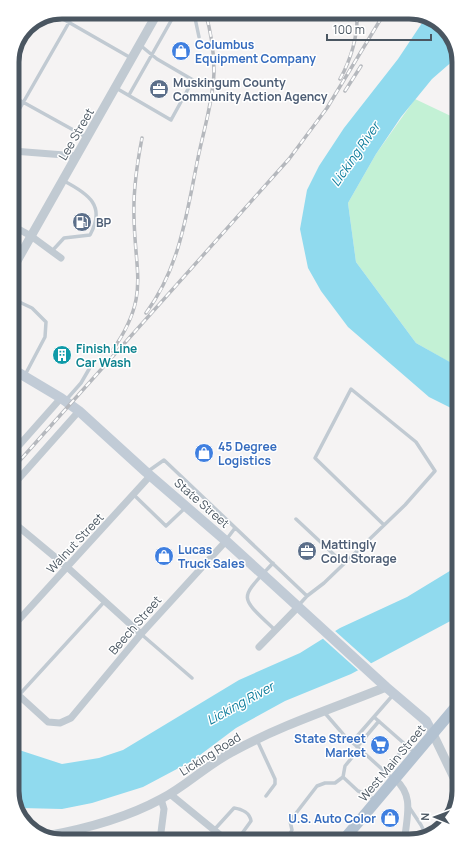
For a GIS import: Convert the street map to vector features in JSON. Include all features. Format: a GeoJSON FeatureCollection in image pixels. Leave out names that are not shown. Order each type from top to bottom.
{"type":"FeatureCollection","features":[{"type":"Feature","properties":{"kind":"main road","name":"State Street"},"geometry":{"type":"LineString","coordinates":[[19,373],[63,399],[79,411],[148,474],[226,541],[386,687],[426,721],[433,734]]}},
{"type":"Feature","properties":{"kind":"main road","name":"West Main Street"},"geometry":{"type":"LineString","coordinates":[[348,834],[452,711]]}},
{"type":"Feature","properties":{"kind":"street","name":"Lee Street"},"geometry":{"type":"LineString","coordinates":[[19,257],[133,59],[154,19]]}},
{"type":"Feature","properties":{"kind":"street"},"geometry":{"type":"LineString","coordinates":[[19,151],[77,156]]}},
{"type":"Feature","properties":{"kind":"street"},"geometry":{"type":"LineString","coordinates":[[19,229],[31,236],[61,258]]}},
{"type":"Feature","properties":{"kind":"street"},"geometry":{"type":"LineString","coordinates":[[19,445],[63,399]]}},
{"type":"Feature","properties":{"kind":"street"},"geometry":{"type":"LineString","coordinates":[[19,478],[79,411]]}},
{"type":"Feature","properties":{"kind":"street","name":"Walnut Street"},"geometry":{"type":"LineString","coordinates":[[19,620],[134,495],[148,474]]}},
{"type":"Feature","properties":{"kind":"street"},"geometry":{"type":"LineString","coordinates":[[19,527],[67,567],[141,634]]}},
{"type":"Feature","properties":{"kind":"street","name":"Beech Street"},"geometry":{"type":"LineString","coordinates":[[19,696],[48,722],[60,722],[71,718],[141,634],[226,541]]}},
{"type":"Feature","properties":{"kind":"street"},"geometry":{"type":"LineString","coordinates":[[259,647],[298,607]]}},
{"type":"Feature","properties":{"kind":"street","name":"Licking Road"},"geometry":{"type":"LineString","coordinates":[[58,834],[104,822],[161,799],[230,753],[280,727],[324,712],[386,687]]}},
{"type":"Feature","properties":{"kind":"street"},"geometry":{"type":"LineString","coordinates":[[433,734],[452,773]]}},
{"type":"Feature","properties":{"kind":"street"},"geometry":{"type":"LineString","coordinates":[[395,779],[406,792],[408,806],[405,834]]}},
{"type":"Feature","properties":{"kind":"street"},"geometry":{"type":"LineString","coordinates":[[170,794],[218,834]]}},
{"type":"Feature","properties":{"kind":"street"},"geometry":{"type":"LineString","coordinates":[[161,799],[164,809],[161,834]]}},
{"type":"Feature","properties":{"kind":"lane"},"geometry":{"type":"LineString","coordinates":[[63,19],[133,59]]}},
{"type":"Feature","properties":{"kind":"lane"},"geometry":{"type":"LineString","coordinates":[[19,110],[71,19]]}},
{"type":"Feature","properties":{"kind":"lane"},"geometry":{"type":"LineString","coordinates":[[129,95],[172,19]]}},
{"type":"Feature","properties":{"kind":"lane"},"geometry":{"type":"LineString","coordinates":[[195,19],[199,37]]}},
{"type":"Feature","properties":{"kind":"lane"},"geometry":{"type":"LineString","coordinates":[[116,88],[171,120],[193,80],[140,45]]}},
{"type":"Feature","properties":{"kind":"lane"},"geometry":{"type":"LineString","coordinates":[[19,100],[87,138]]}},
{"type":"Feature","properties":{"kind":"lane"},"geometry":{"type":"LineString","coordinates":[[52,251],[64,238],[90,235],[96,224],[95,207],[84,191],[63,180]]}},
{"type":"Feature","properties":{"kind":"lane"},"geometry":{"type":"LineString","coordinates":[[19,302],[32,308],[46,322],[45,337],[24,376]]}},
{"type":"Feature","properties":{"kind":"lane"},"geometry":{"type":"LineString","coordinates":[[63,399],[81,383],[92,364]]}},
{"type":"Feature","properties":{"kind":"lane"},"geometry":{"type":"LineString","coordinates":[[298,607],[307,596],[324,583],[343,563],[384,525],[405,505],[436,471],[416,442],[350,389],[315,458],[384,525]]}},
{"type":"Feature","properties":{"kind":"lane"},"geometry":{"type":"LineString","coordinates":[[148,474],[164,460],[307,596]]}},
{"type":"Feature","properties":{"kind":"lane"},"geometry":{"type":"LineString","coordinates":[[134,495],[166,526],[186,507]]}},
{"type":"Feature","properties":{"kind":"lane"},"geometry":{"type":"LineString","coordinates":[[296,519],[343,563]]}},
{"type":"Feature","properties":{"kind":"lane"},"geometry":{"type":"LineString","coordinates":[[226,541],[235,528]]}},
{"type":"Feature","properties":{"kind":"lane"},"geometry":{"type":"LineString","coordinates":[[273,563],[248,590],[246,599],[249,605],[276,630]]}},
{"type":"Feature","properties":{"kind":"lane"},"geometry":{"type":"LineString","coordinates":[[19,692],[105,601]]}},
{"type":"Feature","properties":{"kind":"lane"},"geometry":{"type":"LineString","coordinates":[[141,634],[192,678]]}},
{"type":"Feature","properties":{"kind":"lane"},"geometry":{"type":"LineString","coordinates":[[352,742],[374,717],[386,687]]}},
{"type":"Feature","properties":{"kind":"lane"},"geometry":{"type":"LineString","coordinates":[[324,712],[358,748],[384,772],[395,779]]}},
{"type":"Feature","properties":{"kind":"lane"},"geometry":{"type":"LineString","coordinates":[[374,717],[416,755]]}},
{"type":"Feature","properties":{"kind":"lane"},"geometry":{"type":"LineString","coordinates":[[290,834],[292,830],[290,821],[317,786],[325,783],[335,783],[343,777],[345,766],[379,721]]}},
{"type":"Feature","properties":{"kind":"lane"},"geometry":{"type":"LineString","coordinates":[[257,739],[275,778],[275,784],[266,796]]}},
{"type":"Feature","properties":{"kind":"lane"},"geometry":{"type":"LineString","coordinates":[[384,772],[406,746]]}},
{"type":"Feature","properties":{"kind":"lane"},"geometry":{"type":"LineString","coordinates":[[343,777],[358,791],[369,795],[376,802]]}},
{"type":"Feature","properties":{"kind":"lane"},"geometry":{"type":"LineString","coordinates":[[408,806],[424,831]]}},
{"type":"Feature","properties":{"kind":"lane"},"geometry":{"type":"LineString","coordinates":[[214,830],[234,808],[241,809],[250,817],[251,821],[242,834]]}},
{"type":"Feature","properties":{"kind":"green space"},"geometry":{"type":"Polygon","coordinates":[[[415,99],[452,117],[451,363],[416,343],[356,262],[348,203],[376,154],[415,99]]]}},
{"type":"Feature","properties":{"kind":"water","name":"Licking River"},"geometry":{"type":"Polygon","coordinates":[[[423,21],[435,28],[443,36],[449,46],[452,62],[432,79],[401,117],[376,154],[348,203],[356,262],[416,343],[452,363],[452,408],[429,397],[348,327],[321,291],[308,268],[300,229],[307,190],[319,166],[344,128],[398,59],[423,21]]]}},
{"type":"Feature","properties":{"kind":"water","name":"Licking River"},"geometry":{"type":"Polygon","coordinates":[[[452,570],[452,620],[351,674],[285,701],[236,728],[192,761],[143,787],[92,803],[62,809],[22,807],[19,791],[19,750],[62,764],[99,758],[123,750],[239,680],[300,653],[340,628],[407,597],[452,570]]]}},
{"type":"Feature","properties":{"kind":"pier"},"geometry":{"type":"Polygon","coordinates":[[[334,630],[373,665],[360,672],[321,637],[334,630]]]}},
{"type":"Feature","properties":{"kind":"railway"},"geometry":{"type":"LineString","coordinates":[[146,313],[158,295],[175,257],[186,216],[210,102],[214,72],[207,19]]}},
{"type":"Feature","properties":{"kind":"railway"},"geometry":{"type":"LineString","coordinates":[[340,79],[353,47],[357,19]]}},
{"type":"Feature","properties":{"kind":"railway"},"geometry":{"type":"LineString","coordinates":[[19,461],[289,159],[327,108],[381,19]]}},
{"type":"Feature","properties":{"kind":"railway"},"geometry":{"type":"LineString","coordinates":[[345,91],[361,66]]}},
{"type":"Feature","properties":{"kind":"railway"},"geometry":{"type":"LineString","coordinates":[[112,351],[124,332],[132,315],[138,286],[134,196],[142,138]]}},
{"type":"Feature","properties":{"kind":"place","name":"Columbus Equipment Company"},"geometry":{"type":"Point","coordinates":[181,51]}},
{"type":"Feature","properties":{"kind":"place","name":"Muskingum County Community Action Agency"},"geometry":{"type":"Point","coordinates":[159,89]}},
{"type":"Feature","properties":{"kind":"place","name":"BP"},"geometry":{"type":"Point","coordinates":[82,222]}},
{"type":"Feature","properties":{"kind":"place","name":"Finish Line Car Wash"},"geometry":{"type":"Point","coordinates":[62,355]}},
{"type":"Feature","properties":{"kind":"place","name":"45 Degree Logistics"},"geometry":{"type":"Point","coordinates":[204,453]}},
{"type":"Feature","properties":{"kind":"place","name":"Mattingly Cold Storage"},"geometry":{"type":"Point","coordinates":[307,551]}},
{"type":"Feature","properties":{"kind":"place","name":"Lucas Truck Sales"},"geometry":{"type":"Point","coordinates":[164,556]}},
{"type":"Feature","properties":{"kind":"place","name":"State Street Market"},"geometry":{"type":"Point","coordinates":[380,745]}},
{"type":"Feature","properties":{"kind":"place","name":"U.S. Auto Color"},"geometry":{"type":"Point","coordinates":[390,818]}}]}
